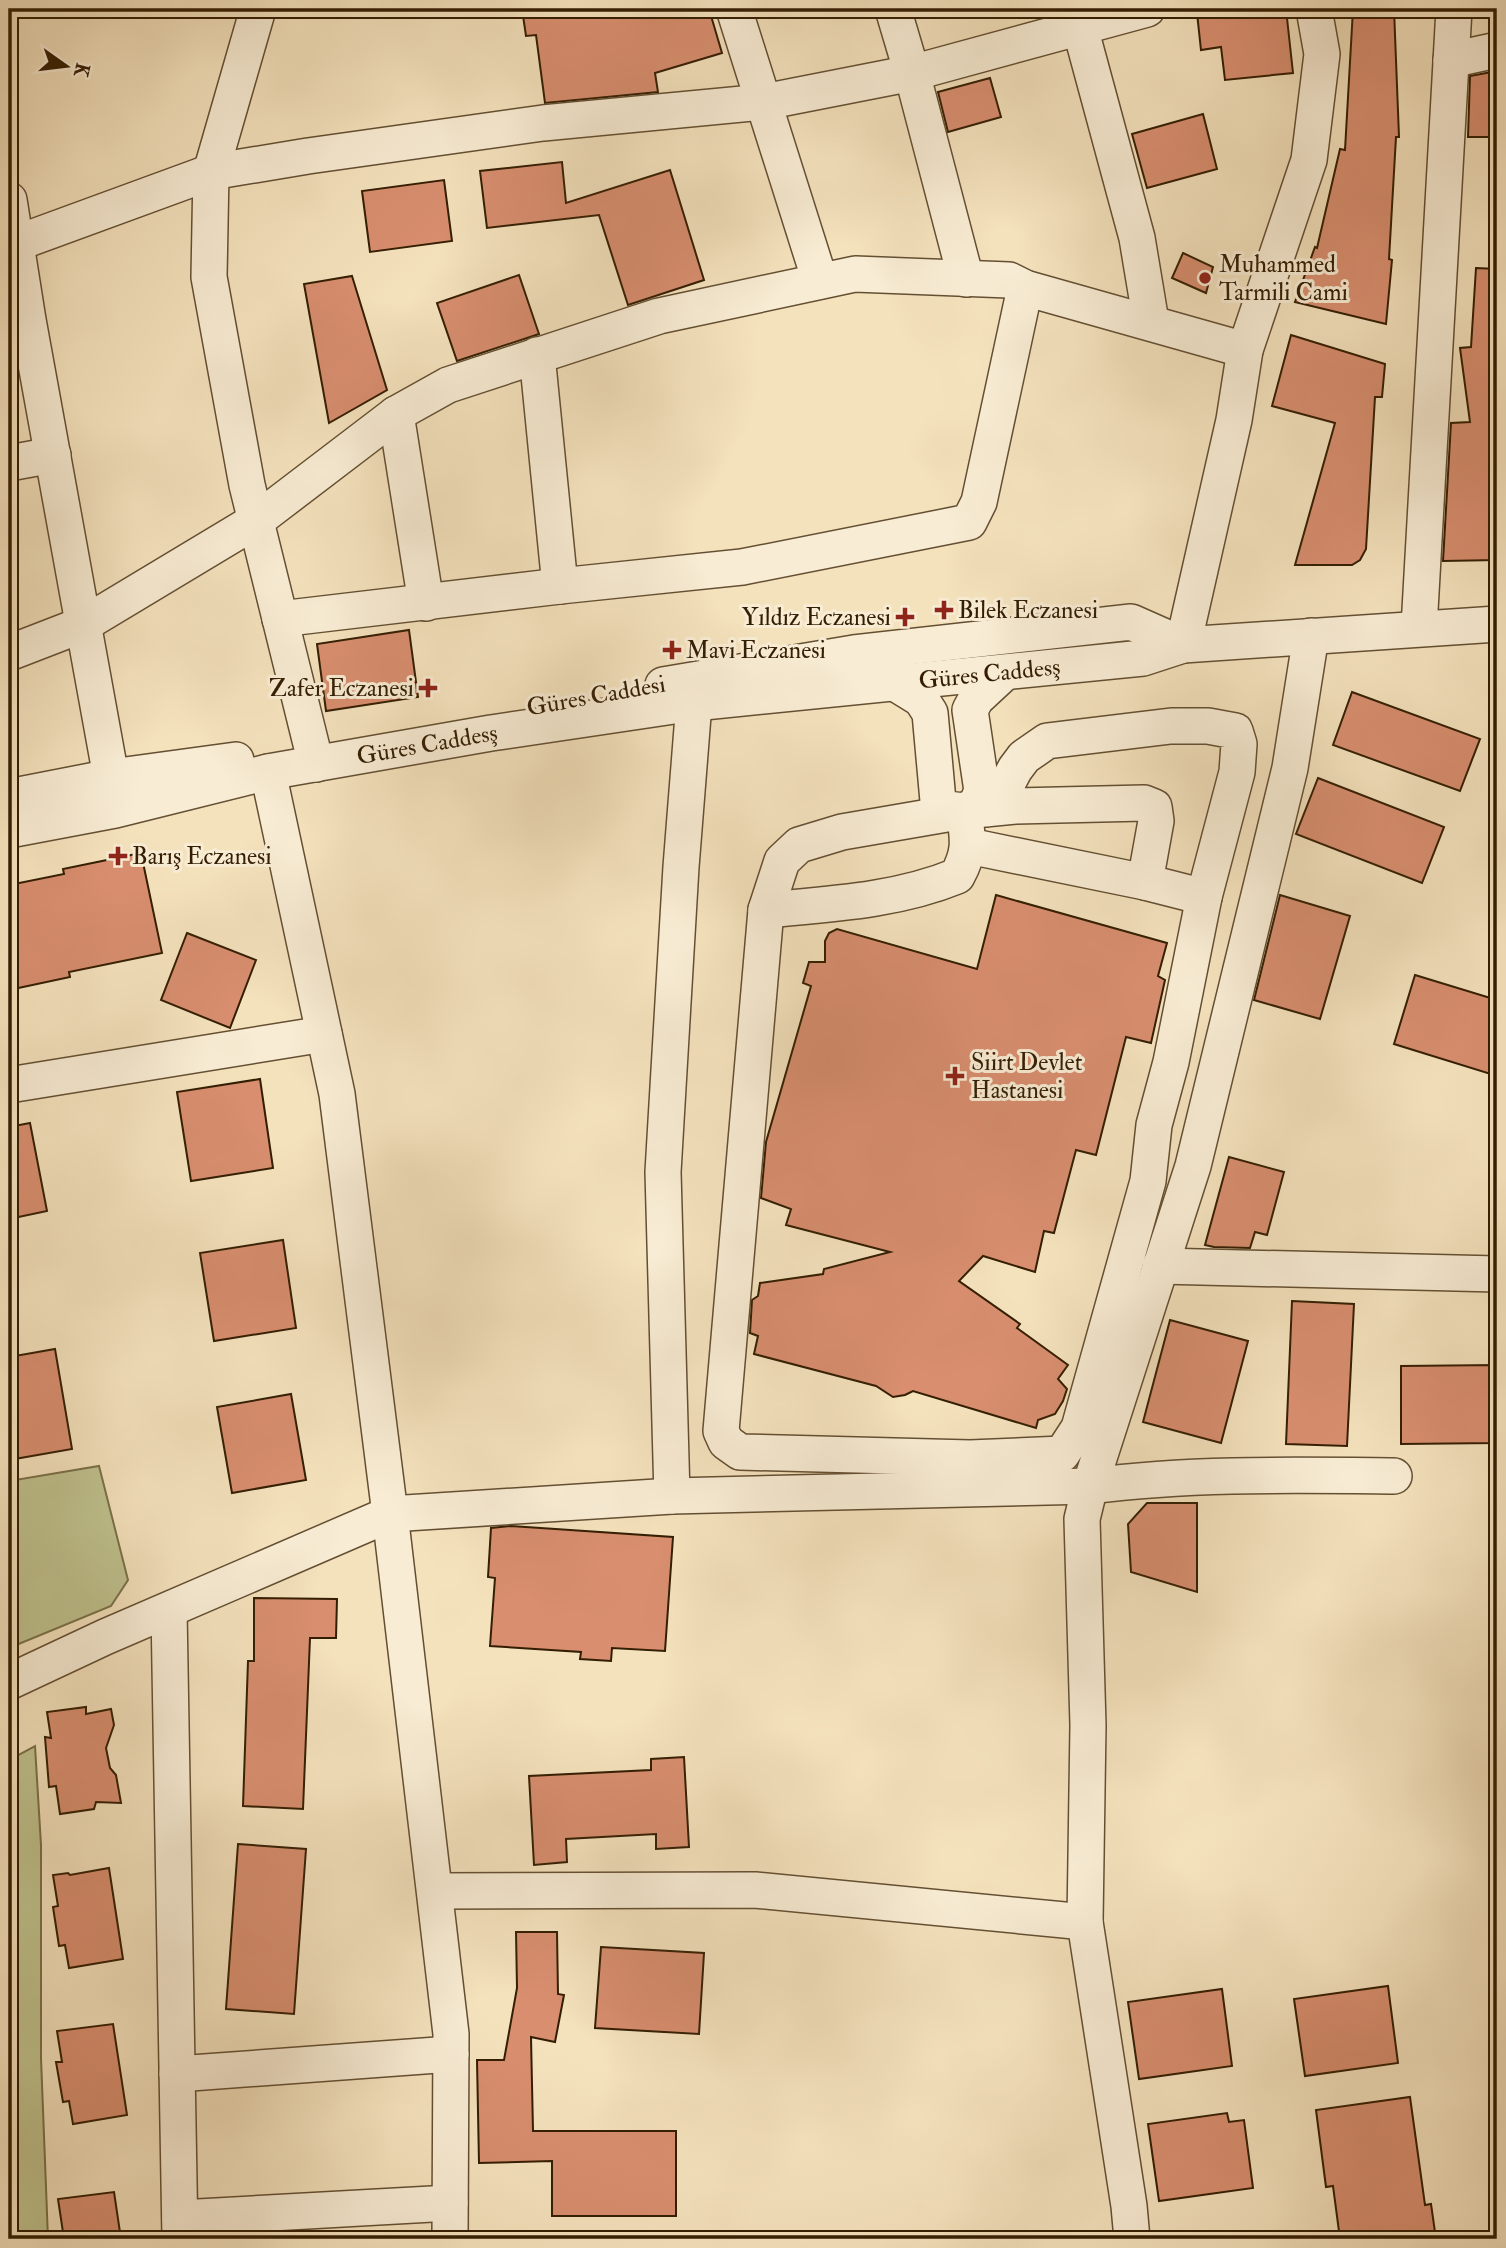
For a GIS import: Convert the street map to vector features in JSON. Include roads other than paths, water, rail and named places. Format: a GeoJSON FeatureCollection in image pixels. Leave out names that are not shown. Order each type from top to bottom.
{"type":"FeatureCollection","features":[{"type":"Feature","properties":{"kind":"street"},"geometry":{"type":"LineString","coordinates":[[258,9],[211,172],[209,277],[247,485],[313,754]]}},
{"type":"Feature","properties":{"kind":"street"},"geometry":{"type":"LineString","coordinates":[[734,9],[820,281]]}},
{"type":"Feature","properties":{"kind":"street"},"geometry":{"type":"LineString","coordinates":[[893,9],[966,279]]}},
{"type":"Feature","properties":{"kind":"street"},"geometry":{"type":"LineString","coordinates":[[12,245],[211,172],[543,123],[764,102],[912,73],[1077,17],[1147,9]]}},
{"type":"Feature","properties":{"kind":"street"},"geometry":{"type":"LineString","coordinates":[[1314,9],[1322,54],[1309,160],[1245,350],[1234,420],[1183,645],[1497,624]]}},
{"type":"Feature","properties":{"kind":"street"},"geometry":{"type":"LineString","coordinates":[[1419,628],[1454,9]]}},
{"type":"Feature","properties":{"kind":"street"},"geometry":{"type":"LineString","coordinates":[[1077,17],[1137,238],[1151,322]]}},
{"type":"Feature","properties":{"kind":"street"},"geometry":{"type":"LineString","coordinates":[[1451,60],[1497,50]]}},
{"type":"Feature","properties":{"kind":"street"},"geometry":{"type":"LineString","coordinates":[[9,200],[12,245],[111,777]]}},
{"type":"Feature","properties":{"kind":"street"},"geometry":{"type":"LineString","coordinates":[[9,653],[84,624],[257,520],[396,414],[448,384],[659,316],[855,274],[1009,280],[1026,288],[1245,350]]}},
{"type":"Feature","properties":{"kind":"street"},"geometry":{"type":"LineString","coordinates":[[280,619],[742,567],[969,522],[979,502],[1026,288]]}},
{"type":"Feature","properties":{"kind":"street"},"geometry":{"type":"LineString","coordinates":[[537,355],[560,586]]}},
{"type":"Feature","properties":{"kind":"street"},"geometry":{"type":"LineString","coordinates":[[396,414],[426,603]]}},
{"type":"Feature","properties":{"kind":"street"},"geometry":{"type":"LineString","coordinates":[[9,463],[53,456]]}},
{"type":"Feature","properties":{"kind":"street","name":"Güres Caddesi"},"geometry":{"type":"LineString","coordinates":[[9,797],[111,777],[224,762],[313,754],[853,653],[1131,622],[1183,645]]}},
{"type":"Feature","properties":{"kind":"street"},"geometry":{"type":"LineString","coordinates":[[1132,2239],[1085,1922],[1088,1725],[1082,1519],[1090,1486],[1193,1166],[1287,782],[1311,636]]}},
{"type":"Feature","properties":{"kind":"street","name":"Güres Caddesş"},"geometry":{"type":"LineString","coordinates":[[9,830],[115,810],[268,772],[313,754],[491,733],[694,703],[1143,658],[1183,645]]}},
{"type":"Feature","properties":{"kind":"street"},"geometry":{"type":"LineString","coordinates":[[766,911],[902,894],[957,876],[965,862],[976,805],[982,791],[970,710],[976,699],[1004,673]]}},
{"type":"Feature","properties":{"kind":"street"},"geometry":{"type":"LineString","coordinates":[[895,683],[921,699],[930,713],[938,801],[947,809],[976,810],[1004,790],[1024,757],[1047,741],[1171,726],[1208,726],[1235,731],[1239,744],[1237,772],[1204,897],[1171,1062],[1154,1125],[1149,1181],[1079,1428],[1062,1454],[970,1458],[740,1452],[726,1442],[721,1431],[766,911],[782,861],[799,845],[842,832],[976,810],[1015,806],[1144,803],[1154,807],[1156,821],[1145,882]]}},
{"type":"Feature","properties":{"kind":"street"},"geometry":{"type":"LineString","coordinates":[[672,1496],[663,1172],[681,867],[694,703]]}},
{"type":"Feature","properties":{"kind":"street"},"geometry":{"type":"LineString","coordinates":[[268,772],[337,1094],[390,1514],[451,2034],[450,2239]]}},
{"type":"Feature","properties":{"kind":"street"},"geometry":{"type":"LineString","coordinates":[[969,846],[1145,882],[1204,897]]}},
{"type":"Feature","properties":{"kind":"street"},"geometry":{"type":"LineString","coordinates":[[9,1084],[324,1034]]}},
{"type":"Feature","properties":{"kind":"street"},"geometry":{"type":"LineString","coordinates":[[1160,1266],[1497,1274]]}},
{"type":"Feature","properties":{"kind":"street"},"geometry":{"type":"LineString","coordinates":[[9,1682],[169,1609],[390,1514],[672,1496],[1090,1486],[1139,1480],[1279,1475],[1394,1476]]}},
{"type":"Feature","properties":{"kind":"street"},"geometry":{"type":"LineString","coordinates":[[169,1609],[180,2229],[450,2203]]}},
{"type":"Feature","properties":{"kind":"street"},"geometry":{"type":"LineString","coordinates":[[435,1891],[755,1890],[1085,1922]]}},
{"type":"Feature","properties":{"kind":"street"},"geometry":{"type":"LineString","coordinates":[[177,2074],[451,2054]]}},
{"type":"Feature","properties":{"kind":"place","name":"Muhammed Tarmili Cami"},"geometry":{"type":"Point","coordinates":[1205,278]}},
{"type":"Feature","properties":{"kind":"place","name":"Bilek Eczanesi"},"geometry":{"type":"Point","coordinates":[944,610]}},
{"type":"Feature","properties":{"kind":"place","name":"Yıldız Eczanesi"},"geometry":{"type":"Point","coordinates":[905,617]}},
{"type":"Feature","properties":{"kind":"place","name":"Mavi Eczanesi"},"geometry":{"type":"Point","coordinates":[672,650]}},
{"type":"Feature","properties":{"kind":"place","name":"Zafer Eczanesi"},"geometry":{"type":"Point","coordinates":[428,688]}},
{"type":"Feature","properties":{"kind":"place","name":"Barış Eczanesi"},"geometry":{"type":"Point","coordinates":[118,856]}},
{"type":"Feature","properties":{"kind":"place","name":"Siirt Devlet Hastanesi"},"geometry":{"type":"Point","coordinates":[955,1076]}}]}
